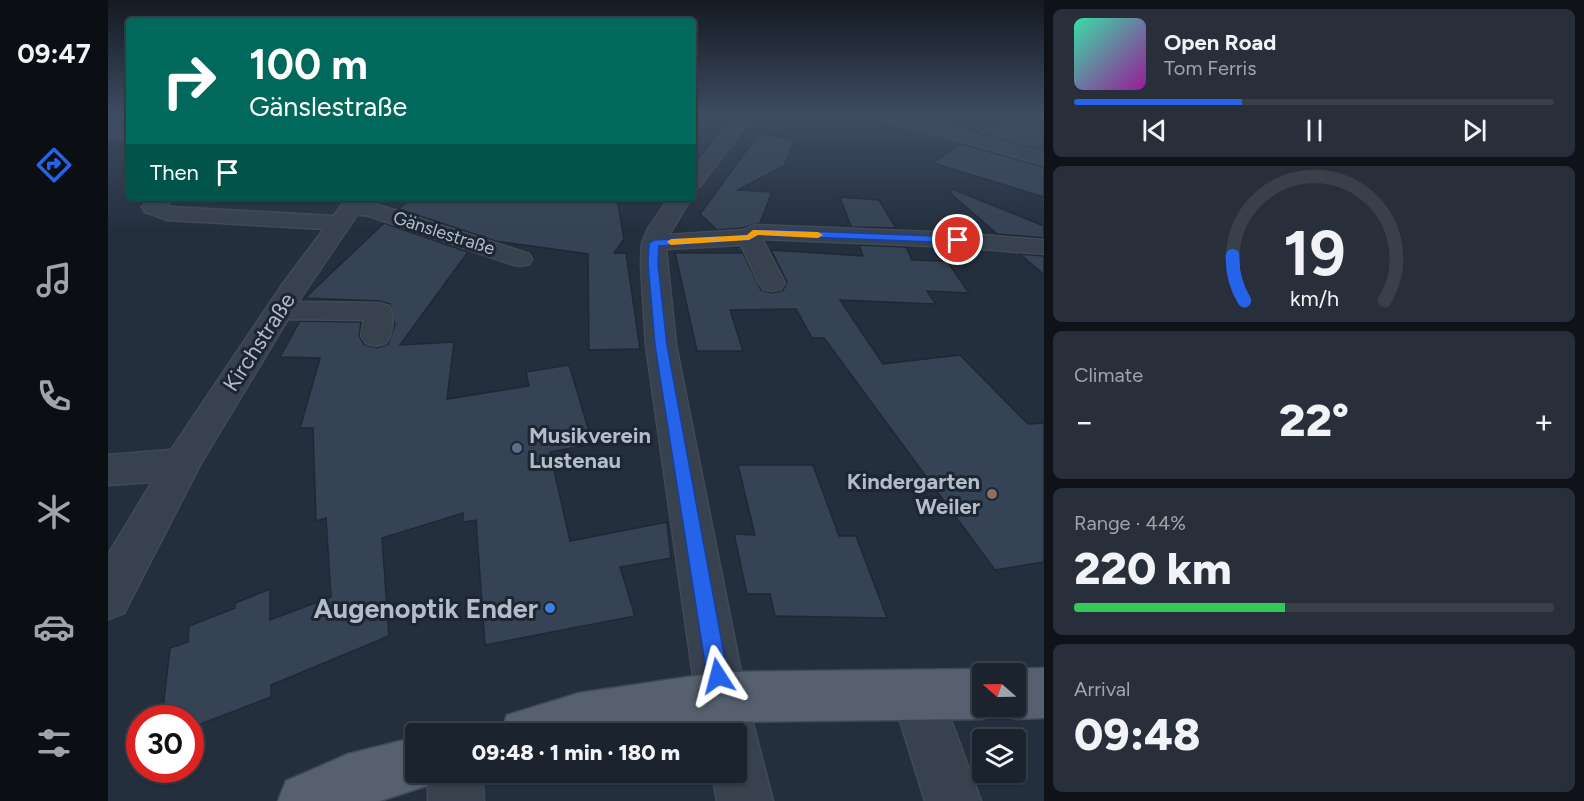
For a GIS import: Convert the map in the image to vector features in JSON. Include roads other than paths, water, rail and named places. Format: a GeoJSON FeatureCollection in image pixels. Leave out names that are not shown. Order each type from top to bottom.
{"type":"FeatureCollection","features":[{"type":"Feature","properties":{"kind":"main road"},"geometry":{"type":"LineString","coordinates":[[1026,694],[1044,693]]}},
{"type":"Feature","properties":{"kind":"main road"},"geometry":{"type":"LineString","coordinates":[[565,723],[579,719],[726,716],[916,695],[972,694]]}},
{"type":"Feature","properties":{"kind":"main road"},"geometry":{"type":"LineString","coordinates":[[306,801],[348,782],[405,767]]}},
{"type":"Feature","properties":{"kind":"street"},"geometry":{"type":"LineString","coordinates":[[696,178],[714,155]]}},
{"type":"Feature","properties":{"kind":"street"},"geometry":{"type":"LineString","coordinates":[[159,201],[153,207],[168,213],[354,209]]}},
{"type":"Feature","properties":{"kind":"street"},"geometry":{"type":"LineString","coordinates":[[678,201],[665,217],[654,243],[653,264],[661,345],[726,716]]}},
{"type":"Feature","properties":{"kind":"street","name":"Gänslestraße"},"geometry":{"type":"LineString","coordinates":[[354,209],[520,259]]}},
{"type":"Feature","properties":{"kind":"street","name":"Kirchstraße"},"geometry":{"type":"LineString","coordinates":[[108,597],[182,464],[279,310],[354,209]]}},
{"type":"Feature","properties":{"kind":"street"},"geometry":{"type":"LineString","coordinates":[[900,225],[939,227],[958,240]]}},
{"type":"Feature","properties":{"kind":"street"},"geometry":{"type":"LineString","coordinates":[[654,243],[749,237],[756,232],[958,240],[1044,247]]}},
{"type":"Feature","properties":{"kind":"street"},"geometry":{"type":"LineString","coordinates":[[749,237],[772,283]]}},
{"type":"Feature","properties":{"kind":"street"},"geometry":{"type":"LineString","coordinates":[[279,310],[379,312],[376,336]]}},
{"type":"Feature","properties":{"kind":"street"},"geometry":{"type":"LineString","coordinates":[[108,470],[182,464]]}},
{"type":"Feature","properties":{"kind":"street"},"geometry":{"type":"LineString","coordinates":[[916,695],[953,801]]}},
{"type":"Feature","properties":{"kind":"street"},"geometry":{"type":"LineString","coordinates":[[455,783],[456,801]]}},
{"type":"Feature","properties":{"kind":"street"},"geometry":{"type":"LineString","coordinates":[[741,783],[745,801]]}},
{"type":"Feature","properties":{"kind":"place","name":"Musikverein Lustenau"},"geometry":{"type":"Point","coordinates":[517,448]}},
{"type":"Feature","properties":{"kind":"place","name":"Kindergarten Weiler"},"geometry":{"type":"Point","coordinates":[992,494]}},
{"type":"Feature","properties":{"kind":"place","name":"Augenoptik Ender"},"geometry":{"type":"Point","coordinates":[550,608]}}]}
